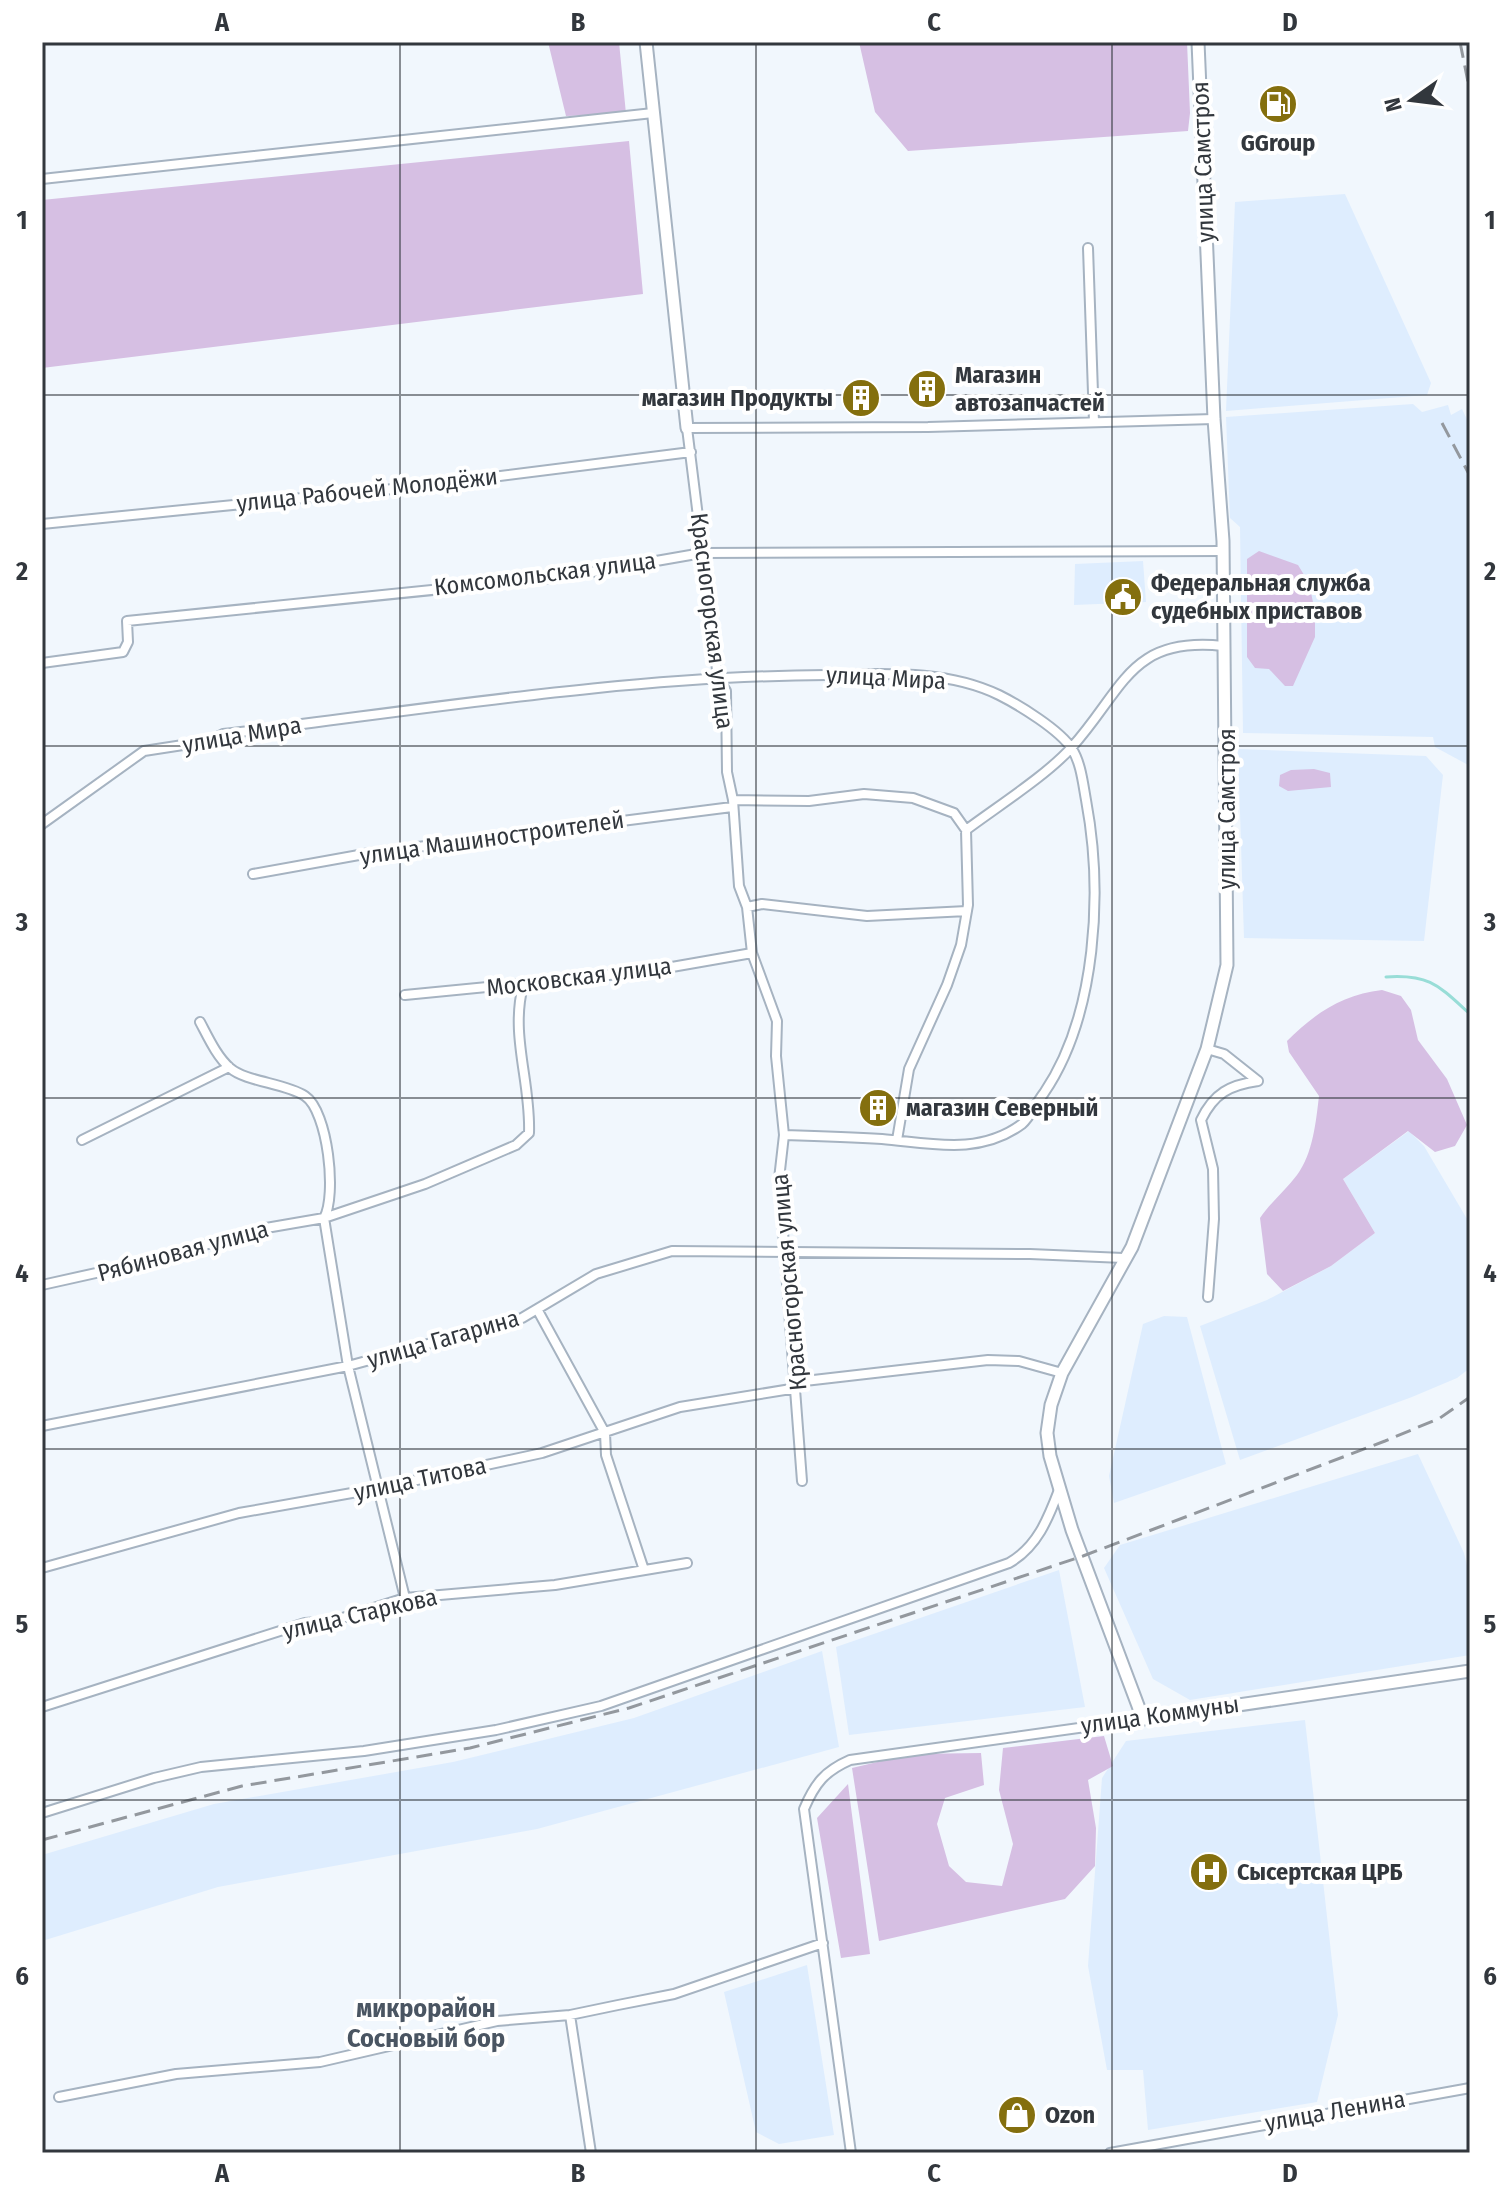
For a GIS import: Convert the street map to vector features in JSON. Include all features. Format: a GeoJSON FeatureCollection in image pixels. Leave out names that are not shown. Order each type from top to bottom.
{"type":"FeatureCollection","features":[{"type":"Feature","properties":{"kind":"street","name":"Красногорская улица"},"geometry":{"type":"LineString","coordinates":[[646,42],[702,553],[718,678],[726,691],[727,772],[733,804],[739,886],[747,907],[752,953],[777,1021],[776,1056],[784,1135],[779,1179],[802,1481]]}},
{"type":"Feature","properties":{"kind":"street","name":"улица Самстроя"},"geometry":{"type":"LineString","coordinates":[[1143,1719],[1059,1490],[1047,1433],[1051,1405],[1062,1373],[1123,1258],[1132,1247],[1207,1049],[1227,965],[1223,551],[1214,419],[1198,42]]}},
{"type":"Feature","properties":{"kind":"street"},"geometry":{"type":"LineString","coordinates":[[42,179],[653,113]]}},
{"type":"Feature","properties":{"kind":"street"},"geometry":{"type":"LineString","coordinates":[[1088,248],[1094,422]]}},
{"type":"Feature","properties":{"kind":"street"},"geometry":{"type":"LineString","coordinates":[[687,428],[1214,419]]}},
{"type":"Feature","properties":{"kind":"street","name":"улица Рабочей Молодёжи"},"geometry":{"type":"LineString","coordinates":[[42,524],[507,476],[691,452]]}},
{"type":"Feature","properties":{"kind":"street","name":"Комсомольская улица"},"geometry":{"type":"LineString","coordinates":[[42,663],[123,652],[128,642],[127,621],[417,589],[570,576],[702,553],[1223,551]]}},
{"type":"Feature","properties":{"kind":"street"},"geometry":{"type":"LineString","coordinates":[[897,1140],[909,1069],[947,985],[967,911],[966,830],[1071,748],[1120,682],[1165,647],[1193,643],[1223,646]]}},
{"type":"Feature","properties":{"kind":"street","name":"улица Мира"},"geometry":{"type":"LineString","coordinates":[[42,824],[144,751],[209,741],[223,734],[718,678],[916,674],[953,680],[997,694],[1033,715],[1071,748]]}},
{"type":"Feature","properties":{"kind":"street"},"geometry":{"type":"LineString","coordinates":[[784,1135],[897,1140],[944,1147],[977,1144],[1023,1123],[1066,1057],[1077,1025],[1095,906],[1091,829],[1081,775],[1071,748]]}},
{"type":"Feature","properties":{"kind":"street","name":"улица Машиностроителей"},"geometry":{"type":"LineString","coordinates":[[253,874],[370,853],[733,804],[809,801],[864,794],[913,798],[954,813],[966,830]]}},
{"type":"Feature","properties":{"kind":"street"},"geometry":{"type":"LineString","coordinates":[[747,907],[762,904],[867,916],[967,911]]}},
{"type":"Feature","properties":{"kind":"street","name":"Московская улица"},"geometry":{"type":"LineString","coordinates":[[405,995],[523,986],[649,971],[752,953]]}},
{"type":"Feature","properties":{"kind":"street","name":"Рябиновая улица"},"geometry":{"type":"LineString","coordinates":[[42,1285],[132,1265],[266,1228],[324,1218],[425,1184],[516,1145],[529,1133],[518,1022],[523,986]]}},
{"type":"Feature","properties":{"kind":"street"},"geometry":{"type":"LineString","coordinates":[[200,1022],[229,1067],[309,1098],[317,1113],[328,1158],[331,1192],[330,1208],[324,1218],[348,1366],[405,1598]]}},
{"type":"Feature","properties":{"kind":"street"},"geometry":{"type":"LineString","coordinates":[[1207,1049],[1224,1054],[1258,1081],[1227,1087],[1208,1104],[1201,1120],[1213,1169],[1214,1219],[1208,1297]]}},
{"type":"Feature","properties":{"kind":"street"},"geometry":{"type":"LineString","coordinates":[[82,1140],[229,1067]]}},
{"type":"Feature","properties":{"kind":"street","name":"улица Гагарина"},"geometry":{"type":"LineString","coordinates":[[42,1426],[348,1366],[522,1318],[596,1274],[672,1251],[1123,1258]]}},
{"type":"Feature","properties":{"kind":"street"},"geometry":{"type":"LineString","coordinates":[[537,1309],[605,1433],[606,1455],[644,1570]]}},
{"type":"Feature","properties":{"kind":"street","name":"улица Титова"},"geometry":{"type":"LineString","coordinates":[[42,1568],[239,1513],[380,1488],[542,1453],[680,1407],[797,1385],[988,1360],[1019,1361],[1062,1373]]}},
{"type":"Feature","properties":{"kind":"street"},"geometry":{"type":"LineString","coordinates":[[42,1813],[201,1767],[364,1751],[496,1730],[601,1706],[1009,1563],[1020,1557],[1045,1526],[1059,1490]]}},
{"type":"Feature","properties":{"kind":"street","name":"улица Старкова"},"geometry":{"type":"LineString","coordinates":[[42,1707],[305,1623],[333,1621],[405,1598],[555,1585],[687,1563]]}},
{"type":"Feature","properties":{"kind":"street","name":"улица Коммуны"},"geometry":{"type":"LineString","coordinates":[[823,1943],[804,1809],[816,1782],[832,1768],[850,1760],[1470,1671]]}},
{"type":"Feature","properties":{"kind":"street"},"geometry":{"type":"LineString","coordinates":[[59,2097],[176,2074],[320,2062],[497,2021],[570,2015],[674,1994],[823,1943],[851,2153]]}},
{"type":"Feature","properties":{"kind":"street"},"geometry":{"type":"LineString","coordinates":[[570,2015],[591,2153]]}},
{"type":"Feature","properties":{"kind":"street","name":"улица Ленина"},"geometry":{"type":"LineString","coordinates":[[1110,2153],[1200,2134],[1470,2088]]}},
{"type":"Feature","properties":{"kind":"shaded area"},"geometry":{"type":"Polygon","coordinates":[[[548,42],[619,42],[626,114],[566,116],[548,42]]]}},
{"type":"Feature","properties":{"kind":"shaded area"},"geometry":{"type":"Polygon","coordinates":[[[859,42],[1187,42],[1188,131],[908,151],[875,112],[859,42]]]}},
{"type":"Feature","properties":{"kind":"shaded area"},"geometry":{"type":"Polygon","coordinates":[[[629,141],[643,294],[42,368],[42,200],[629,141]]]}},
{"type":"Feature","properties":{"kind":"shaded area"},"geometry":{"type":"Polygon","coordinates":[[[1345,194],[1431,383],[1427,395],[1226,411],[1235,202],[1345,194]]]}},
{"type":"Feature","properties":{"kind":"shaded area"},"geometry":{"type":"Polygon","coordinates":[[[1413,404],[1422,412],[1448,405],[1451,415],[1462,409],[1470,426],[1470,766],[1435,747],[1433,737],[1243,733],[1240,527],[1230,518],[1226,417],[1413,404]]]}},
{"type":"Feature","properties":{"kind":"shaded area"},"geometry":{"type":"Polygon","coordinates":[[[1259,551],[1298,565],[1309,583],[1315,612],[1315,637],[1293,686],[1285,686],[1269,669],[1255,668],[1247,657],[1247,559],[1259,551]]]}},
{"type":"Feature","properties":{"kind":"shaded area"},"geometry":{"type":"Polygon","coordinates":[[[1143,561],[1146,602],[1074,605],[1075,564],[1143,561]]]}},
{"type":"Feature","properties":{"kind":"shaded area"},"geometry":{"type":"Polygon","coordinates":[[[1238,749],[1426,756],[1443,775],[1424,941],[1244,938],[1238,749]]]}},
{"type":"Feature","properties":{"kind":"shaded area"},"geometry":{"type":"Polygon","coordinates":[[[1314,769],[1330,773],[1331,787],[1288,791],[1279,786],[1280,775],[1291,770],[1314,769]]]}},
{"type":"Feature","properties":{"kind":"shaded area"},"geometry":{"type":"Polygon","coordinates":[[[1382,990],[1401,996],[1411,1010],[1418,1040],[1447,1079],[1467,1125],[1455,1146],[1435,1152],[1408,1131],[1343,1179],[1375,1233],[1331,1266],[1283,1291],[1267,1274],[1260,1218],[1293,1180],[1307,1157],[1319,1096],[1289,1052],[1287,1041],[1330,1007],[1354,996],[1382,990]]]}},
{"type":"Feature","properties":{"kind":"shaded area"},"geometry":{"type":"Polygon","coordinates":[[[1409,1131],[1424,1146],[1470,1224],[1470,1368],[1457,1378],[1412,1397],[1240,1460],[1200,1326],[1267,1300],[1331,1266],[1375,1233],[1343,1179],[1409,1131]]]}},
{"type":"Feature","properties":{"kind":"shaded area"},"geometry":{"type":"Polygon","coordinates":[[[1164,1316],[1187,1317],[1226,1464],[1114,1503],[1109,1476],[1143,1324],[1164,1316]]]}},
{"type":"Feature","properties":{"kind":"shaded area"},"geometry":{"type":"Polygon","coordinates":[[[1418,1454],[1464,1553],[1470,1578],[1470,1655],[1190,1700],[1153,1679],[1104,1568],[1120,1545],[1418,1454]]]}},
{"type":"Feature","properties":{"kind":"shaded area"},"geometry":{"type":"Polygon","coordinates":[[[1059,1570],[1085,1707],[849,1735],[836,1647],[1059,1570]]]}},
{"type":"Feature","properties":{"kind":"shaded area"},"geometry":{"type":"Polygon","coordinates":[[[822,1651],[839,1747],[537,1829],[218,1887],[42,1941],[42,1855],[214,1804],[453,1762],[634,1718],[822,1651]]]}},
{"type":"Feature","properties":{"kind":"shaded area","name":"Сысертская ЦРБ"},"geometry":{"type":"Polygon","coordinates":[[[1305,1720],[1338,2015],[1317,2102],[1148,2130],[1143,2070],[1107,2070],[1088,1966],[1102,1778],[1126,1741],[1305,1720]]]}},
{"type":"Feature","properties":{"kind":"shaded area"},"geometry":{"type":"Polygon","coordinates":[[[1104,1736],[1113,1766],[1088,1780],[1096,1828],[1095,1866],[1065,1899],[879,1941],[852,1768],[911,1754],[981,1753],[984,1785],[945,1798],[937,1824],[949,1866],[966,1882],[1002,1886],[1013,1844],[999,1790],[1003,1748],[1104,1736]]]}},
{"type":"Feature","properties":{"kind":"shaded area"},"geometry":{"type":"Polygon","coordinates":[[[848,1784],[870,1954],[841,1958],[817,1818],[848,1784]]]}},
{"type":"Feature","properties":{"kind":"shaded area"},"geometry":{"type":"Polygon","coordinates":[[[807,1965],[834,2135],[779,2144],[756,2132],[724,1992],[807,1965]]]}},
{"type":"Feature","properties":{"kind":"waterway"},"geometry":{"type":"LineString","coordinates":[[1386,977],[1424,980],[1450,996],[1470,1014]]}},
{"type":"Feature","properties":{"kind":"railway"},"geometry":{"type":"LineString","coordinates":[[1460,42],[1470,92]]}},
{"type":"Feature","properties":{"kind":"railway"},"geometry":{"type":"LineString","coordinates":[[1442,423],[1470,476]]}},
{"type":"Feature","properties":{"kind":"railway"},"geometry":{"type":"LineString","coordinates":[[42,1840],[242,1786],[470,1748],[629,1708],[1083,1556],[1385,1441],[1440,1418],[1470,1397]]}},
{"type":"Feature","properties":{"kind":"place","name":"GGroup"},"geometry":{"type":"Point","coordinates":[1278,104]}},
{"type":"Feature","properties":{"kind":"place","name":"Магазин автозапчастей"},"geometry":{"type":"Point","coordinates":[927,389]}},
{"type":"Feature","properties":{"kind":"place","name":"магазин Продукты"},"geometry":{"type":"Point","coordinates":[861,398]}},
{"type":"Feature","properties":{"kind":"place","name":"Федеральная служба судебных приставов"},"geometry":{"type":"Point","coordinates":[1123,597]}},
{"type":"Feature","properties":{"kind":"place","name":"магазин Северный"},"geometry":{"type":"Point","coordinates":[878,1108]}},
{"type":"Feature","properties":{"kind":"place","name":"Сысертская ЦРБ"},"geometry":{"type":"Point","coordinates":[1209,1872]}},
{"type":"Feature","properties":{"kind":"place","name":"Ozon"},"geometry":{"type":"Point","coordinates":[1017,2115]}},
{"type":"Feature","properties":{"kind":"district","name":"микрорайон Сосновый бор"},"geometry":{"type":"Point","coordinates":[426,2023]}}]}
